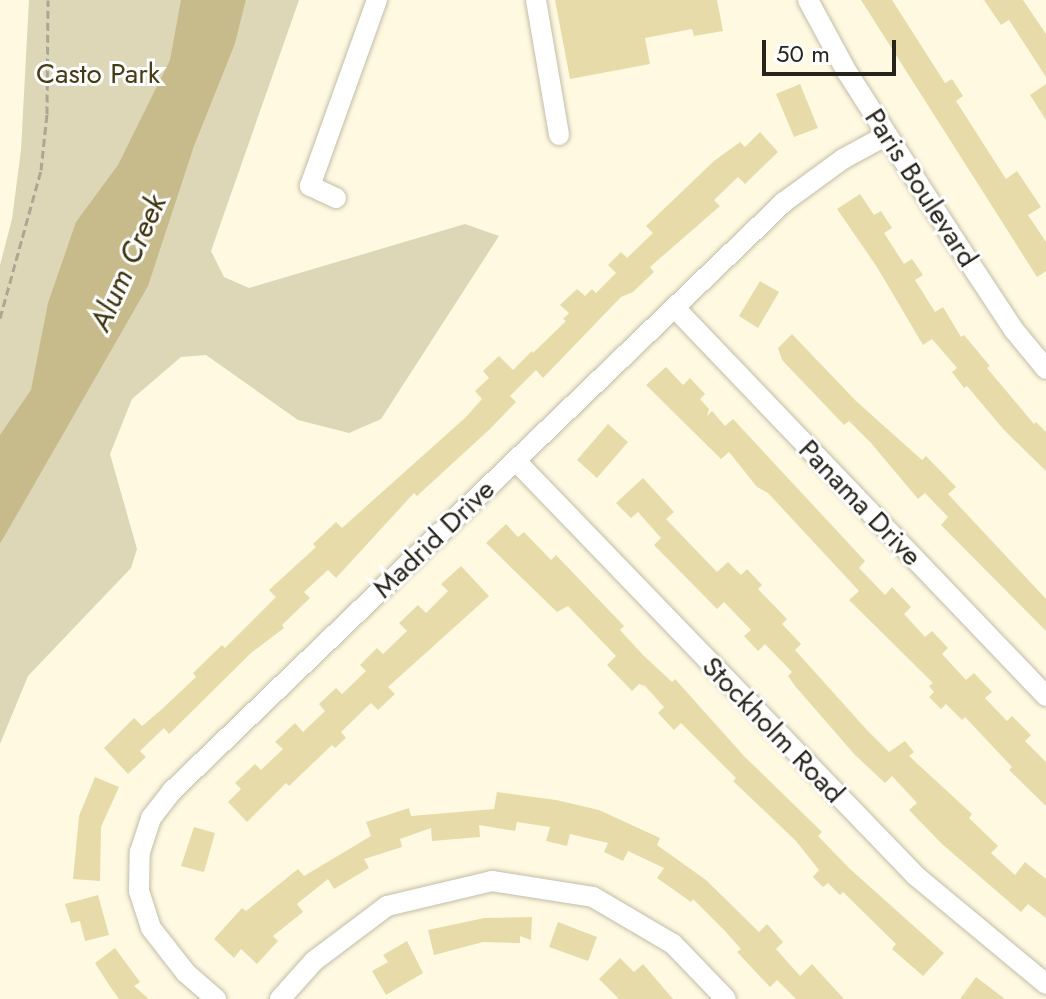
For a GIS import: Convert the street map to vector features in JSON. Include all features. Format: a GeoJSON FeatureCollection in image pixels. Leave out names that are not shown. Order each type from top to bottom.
{"type":"FeatureCollection","features":[{"type":"Feature","properties":{"kind":"street"},"geometry":{"type":"LineString","coordinates":[[336,198],[310,186],[377,0]]}},
{"type":"Feature","properties":{"kind":"street"},"geometry":{"type":"LineString","coordinates":[[536,0],[559,135]]}},
{"type":"Feature","properties":{"kind":"street","name":"Paris Boulevard"},"geometry":{"type":"LineString","coordinates":[[808,0],[847,72],[887,135],[1014,330],[1046,369]]}},
{"type":"Feature","properties":{"kind":"street","name":"Madrid Drive"},"geometry":{"type":"LineString","coordinates":[[216,999],[186,973],[151,928],[139,891],[140,852],[151,818],[187,775],[784,202],[843,159],[887,135]]}},
{"type":"Feature","properties":{"kind":"street","name":"Panama Drive"},"geometry":{"type":"LineString","coordinates":[[675,308],[1046,696]]}},
{"type":"Feature","properties":{"kind":"street","name":"Stockholm Road"},"geometry":{"type":"LineString","coordinates":[[516,461],[916,876],[1046,984]]}},
{"type":"Feature","properties":{"kind":"street"},"geometry":{"type":"LineString","coordinates":[[280,999],[314,961],[387,906],[492,881],[593,897],[673,944],[726,999]]}},
{"type":"Feature","properties":{"kind":"path"},"geometry":{"type":"LineString","coordinates":[[0,318],[41,170],[47,114],[48,0]]}},
{"type":"Feature","properties":{"kind":"green space","name":"Casto Park"},"geometry":{"type":"Polygon","coordinates":[[[29,0],[202,0],[0,465],[0,265],[12,219],[21,150],[29,0]]]}},
{"type":"Feature","properties":{"kind":"green space"},"geometry":{"type":"Polygon","coordinates":[[[246,0],[299,0],[211,251],[224,277],[249,288],[465,224],[499,236],[381,419],[349,433],[298,420],[206,355],[181,357],[132,399],[110,454],[137,549],[131,568],[28,676],[0,744],[0,544],[59,437],[193,149],[235,44],[246,0]]]}},
{"type":"Feature","properties":{"kind":"water","name":"Alum Creek"},"geometry":{"type":"Polygon","coordinates":[[[181,0],[246,0],[235,44],[193,149],[148,286],[0,544],[0,435],[31,390],[48,303],[76,222],[118,165],[170,60],[181,0]]]}},
{"type":"Feature","properties":{"kind":"building"},"geometry":{"type":"Polygon","coordinates":[[[555,0],[717,0],[723,31],[694,36],[692,29],[645,38],[650,64],[570,79],[555,0]]]}},
{"type":"Feature","properties":{"kind":"building"},"geometry":{"type":"Polygon","coordinates":[[[861,0],[892,0],[945,83],[952,79],[963,96],[956,101],[1006,179],[1017,171],[1041,207],[1028,215],[1046,242],[1046,271],[1037,277],[861,0]]]}},
{"type":"Feature","properties":{"kind":"building"},"geometry":{"type":"Polygon","coordinates":[[[984,0],[1023,0],[1046,34],[1046,77],[1009,20],[1001,25],[984,0]]]}},
{"type":"Feature","properties":{"kind":"building"},"geometry":{"type":"Polygon","coordinates":[[[800,84],[818,128],[794,137],[776,94],[800,84]]]}},
{"type":"Feature","properties":{"kind":"building"},"geometry":{"type":"Polygon","coordinates":[[[1046,84],[1046,120],[1030,95],[1046,84]]]}},
{"type":"Feature","properties":{"kind":"building"},"geometry":{"type":"Polygon","coordinates":[[[760,132],[778,152],[745,184],[738,177],[714,200],[720,206],[650,267],[654,272],[633,292],[621,297],[543,378],[536,370],[510,396],[516,402],[417,496],[414,493],[336,578],[328,570],[304,592],[310,598],[282,625],[284,628],[251,653],[169,734],[164,728],[140,751],[146,757],[128,774],[104,748],[134,718],[142,726],[161,710],[196,677],[193,673],[222,645],[225,648],[276,597],[269,590],[316,547],[313,544],[336,522],[342,528],[466,417],[482,399],[475,391],[489,378],[483,371],[499,356],[513,370],[533,353],[566,321],[563,319],[569,313],[560,305],[577,289],[585,296],[592,289],[596,293],[616,273],[608,265],[621,252],[627,258],[653,233],[646,226],[714,161],[740,142],[745,147],[760,132]]]}},
{"type":"Feature","properties":{"kind":"building"},"geometry":{"type":"Polygon","coordinates":[[[860,194],[874,215],[881,211],[892,228],[884,233],[904,264],[912,259],[923,275],[915,280],[935,312],[943,307],[961,337],[964,335],[1034,424],[1036,422],[1046,432],[1046,471],[1004,430],[967,386],[964,388],[952,372],[957,368],[932,339],[923,345],[877,267],[837,209],[860,194]]]}},
{"type":"Feature","properties":{"kind":"building"},"geometry":{"type":"Polygon","coordinates":[[[760,281],[779,292],[758,328],[739,316],[760,281]]]}},
{"type":"Feature","properties":{"kind":"building"},"geometry":{"type":"Polygon","coordinates":[[[792,334],[856,401],[922,460],[926,456],[956,487],[948,494],[1046,599],[1046,631],[941,525],[948,517],[925,493],[918,499],[871,443],[849,421],[844,425],[782,360],[778,348],[792,334]]]}},
{"type":"Feature","properties":{"kind":"building"},"geometry":{"type":"Polygon","coordinates":[[[666,367],[683,385],[690,378],[705,394],[700,399],[709,409],[707,416],[712,411],[725,426],[733,419],[865,561],[859,568],[885,595],[892,587],[911,607],[904,614],[925,637],[932,631],[948,648],[942,654],[966,680],[974,673],[992,692],[985,698],[1007,721],[1012,716],[1031,735],[1025,741],[1046,762],[1046,806],[1009,770],[1012,767],[965,717],[962,720],[946,704],[941,709],[929,697],[934,692],[929,686],[933,683],[849,600],[859,591],[768,493],[757,487],[729,452],[721,459],[646,385],[666,367]]]}},
{"type":"Feature","properties":{"kind":"building"},"geometry":{"type":"Polygon","coordinates":[[[608,424],[628,442],[597,478],[577,460],[608,424]]]}},
{"type":"Feature","properties":{"kind":"building"},"geometry":{"type":"Polygon","coordinates":[[[643,478],[674,512],[666,519],[717,572],[728,562],[741,575],[747,569],[762,585],[758,589],[787,619],[782,624],[801,644],[795,650],[889,752],[905,741],[914,752],[909,756],[972,814],[969,818],[998,846],[991,853],[1015,875],[1025,862],[1046,879],[1046,918],[1028,904],[1021,912],[942,844],[909,810],[917,803],[892,776],[885,783],[855,755],[795,686],[788,676],[792,672],[765,644],[758,651],[744,636],[751,630],[724,602],[717,609],[654,545],[661,538],[638,512],[631,518],[616,503],[643,478]]]}},
{"type":"Feature","properties":{"kind":"building"},"geometry":{"type":"Polygon","coordinates":[[[506,524],[518,537],[524,532],[551,560],[556,555],[624,626],[620,630],[643,655],[672,682],[675,679],[744,756],[822,832],[818,836],[850,869],[944,953],[923,976],[892,949],[896,944],[843,892],[840,895],[828,883],[823,887],[813,877],[819,870],[796,841],[733,781],[736,778],[681,723],[674,730],[658,713],[664,707],[645,686],[639,684],[632,691],[607,665],[616,656],[568,606],[557,612],[486,543],[506,524]]]}},
{"type":"Feature","properties":{"kind":"building"},"geometry":{"type":"Polygon","coordinates":[[[461,566],[489,596],[388,687],[395,694],[378,710],[371,703],[341,732],[346,738],[335,748],[332,745],[289,786],[286,783],[247,822],[228,802],[241,789],[235,783],[255,764],[261,770],[283,749],[275,742],[295,723],[303,732],[325,711],[319,704],[336,688],[342,694],[366,671],[360,665],[377,648],[383,654],[407,631],[399,623],[418,605],[426,613],[448,591],[441,584],[461,566]]]}},
{"type":"Feature","properties":{"kind":"building"},"geometry":{"type":"Polygon","coordinates":[[[95,777],[119,787],[101,827],[100,881],[73,879],[79,816],[95,777]]]}},
{"type":"Feature","properties":{"kind":"building"},"geometry":{"type":"Polygon","coordinates":[[[497,792],[599,810],[660,838],[657,845],[706,880],[759,932],[767,924],[783,942],[776,949],[800,976],[812,964],[844,999],[796,999],[777,980],[770,987],[737,952],[741,949],[693,899],[691,902],[657,878],[664,868],[628,851],[623,861],[604,852],[608,843],[570,834],[567,846],[546,841],[550,827],[517,822],[515,831],[479,825],[480,837],[432,841],[431,828],[400,839],[402,847],[364,859],[369,868],[334,889],[328,879],[297,904],[303,912],[273,936],[278,941],[257,964],[241,949],[234,958],[214,939],[242,908],[246,911],[298,869],[304,876],[371,836],[366,822],[409,808],[411,816],[494,809],[497,792]]]}},
{"type":"Feature","properties":{"kind":"building"},"geometry":{"type":"Polygon","coordinates":[[[194,827],[215,833],[204,872],[181,866],[194,827]]]}},
{"type":"Feature","properties":{"kind":"building"},"geometry":{"type":"Polygon","coordinates":[[[98,895],[109,935],[85,941],[80,921],[71,923],[65,904],[98,895]]]}},
{"type":"Feature","properties":{"kind":"building"},"geometry":{"type":"Polygon","coordinates":[[[532,917],[531,940],[520,936],[520,943],[483,942],[434,955],[428,930],[484,918],[532,917]]]}},
{"type":"Feature","properties":{"kind":"building"},"geometry":{"type":"Polygon","coordinates":[[[558,922],[597,937],[588,961],[549,947],[558,922]]]}},
{"type":"Feature","properties":{"kind":"building"},"geometry":{"type":"Polygon","coordinates":[[[407,941],[423,973],[386,995],[372,971],[388,962],[383,955],[407,941]]]}},
{"type":"Feature","properties":{"kind":"building"},"geometry":{"type":"Polygon","coordinates":[[[115,948],[140,982],[134,986],[149,999],[119,999],[109,985],[95,963],[115,948]]]}},
{"type":"Feature","properties":{"kind":"building"},"geometry":{"type":"Polygon","coordinates":[[[620,958],[634,972],[643,964],[673,999],[619,999],[599,979],[620,958]]]}},
{"type":"Feature","properties":{"kind":"building"},"geometry":{"type":"Polygon","coordinates":[[[976,977],[1005,999],[960,999],[976,977]]]}}]}
